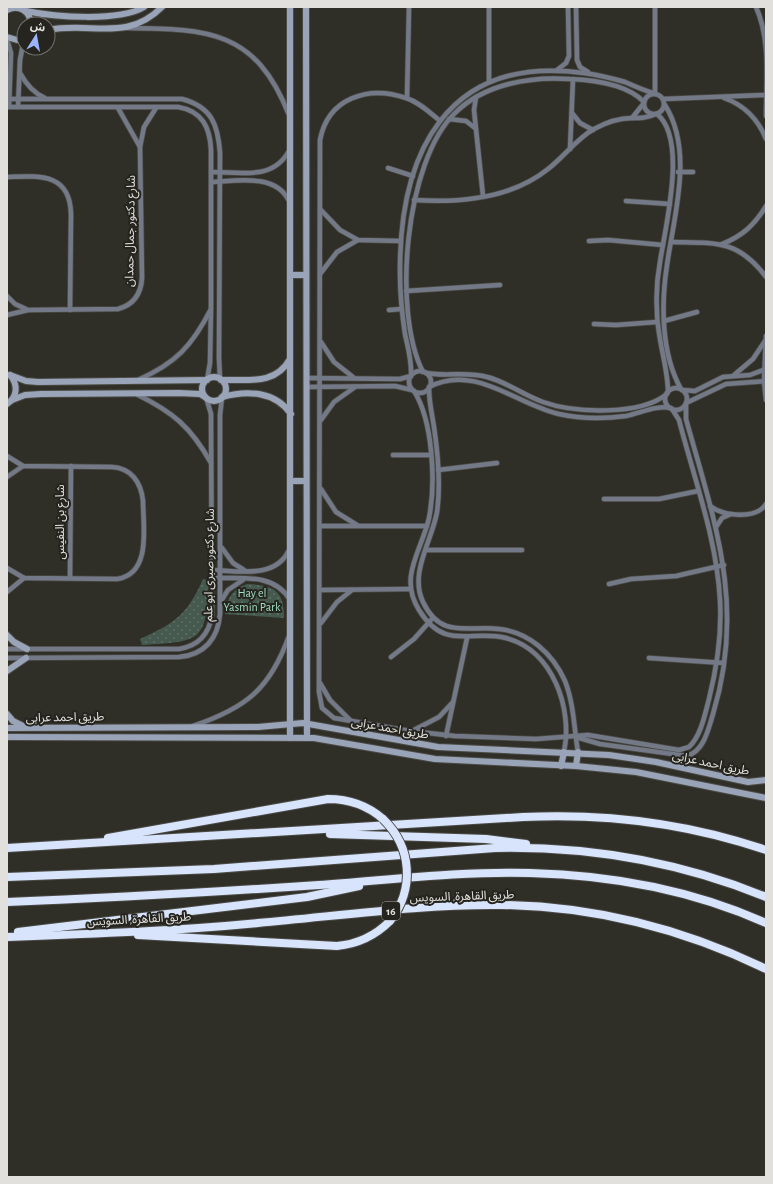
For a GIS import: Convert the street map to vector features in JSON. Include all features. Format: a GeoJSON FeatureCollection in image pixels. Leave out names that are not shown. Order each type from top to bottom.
{"type":"FeatureCollection","features":[{"type":"Feature","properties":{"kind":"highway"},"geometry":{"type":"LineString","coordinates":[[82,844],[328,799],[354,802],[372,810],[383,818],[401,843],[406,857],[408,872],[404,895],[398,909],[390,921],[377,932],[366,939],[354,943],[337,946],[189,940],[118,933]]}},
{"type":"Feature","properties":{"kind":"highway"},"geometry":{"type":"LineString","coordinates":[[7,848],[522,817],[596,816],[642,820],[687,828],[732,839],[766,850]]}},
{"type":"Feature","properties":{"kind":"highway"},"geometry":{"type":"LineString","coordinates":[[284,832],[486,838],[540,848]]}},
{"type":"Feature","properties":{"kind":"highway"},"geometry":{"type":"LineString","coordinates":[[7,877],[177,871],[495,848],[540,848],[602,853],[663,864],[711,877],[766,897]]}},
{"type":"Feature","properties":{"kind":"highway","name":"طريق القاهرة, السويس"},"geometry":{"type":"LineString","coordinates":[[7,902],[162,895],[498,873],[537,873],[596,877],[675,892],[725,907],[766,923]]}},
{"type":"Feature","properties":{"kind":"highway"},"geometry":{"type":"LineString","coordinates":[[7,936],[307,897],[335,892],[376,881]]}},
{"type":"Feature","properties":{"kind":"highway","name":"طريق القاهرة, السويس"},"geometry":{"type":"LineString","coordinates":[[7,936],[118,933],[251,924],[449,906],[526,906],[579,912],[640,923],[706,943],[766,969]]}},
{"type":"Feature","properties":{"kind":"street"},"geometry":{"type":"LineString","coordinates":[[7,10],[17,8],[55,16],[118,16],[135,12],[144,7]]}},
{"type":"Feature","properties":{"kind":"street"},"geometry":{"type":"LineString","coordinates":[[124,28],[147,20],[162,7]]}},
{"type":"Feature","properties":{"kind":"street"},"geometry":{"type":"LineString","coordinates":[[290,7],[290,738]]}},
{"type":"Feature","properties":{"kind":"street"},"geometry":{"type":"LineString","coordinates":[[306,7],[307,738]]}},
{"type":"Feature","properties":{"kind":"street"},"geometry":{"type":"LineString","coordinates":[[407,98],[409,7]]}},
{"type":"Feature","properties":{"kind":"street"},"geometry":{"type":"LineString","coordinates":[[489,7],[489,82]]}},
{"type":"Feature","properties":{"kind":"street"},"geometry":{"type":"LineString","coordinates":[[552,71],[561,68],[568,60],[568,7]]}},
{"type":"Feature","properties":{"kind":"street"},"geometry":{"type":"LineString","coordinates":[[576,7],[577,60],[580,67],[594,74]]}},
{"type":"Feature","properties":{"kind":"street"},"geometry":{"type":"LineString","coordinates":[[654,93],[655,7]]}},
{"type":"Feature","properties":{"kind":"street"},"geometry":{"type":"LineString","coordinates":[[756,7],[762,23],[765,43],[766,116]]}},
{"type":"Feature","properties":{"kind":"street"},"geometry":{"type":"LineString","coordinates":[[569,15],[576,16]]}},
{"type":"Feature","properties":{"kind":"street"},"geometry":{"type":"LineString","coordinates":[[56,30],[124,28],[186,29],[212,34],[237,46],[258,62],[267,72],[281,95],[290,120]]}},
{"type":"Feature","properties":{"kind":"street"},"geometry":{"type":"LineString","coordinates":[[7,38],[10,48],[8,108],[174,107],[193,112],[205,122],[211,139],[210,363],[207,380],[202,390],[206,397]]}},
{"type":"Feature","properties":{"kind":"street"},"geometry":{"type":"LineString","coordinates":[[18,108],[20,56]]}},
{"type":"Feature","properties":{"kind":"street"},"geometry":{"type":"LineString","coordinates":[[568,60],[571,62],[577,60]]}},
{"type":"Feature","properties":{"kind":"street"},"geometry":{"type":"LineString","coordinates":[[561,766],[564,752],[565,717],[559,689],[550,673],[531,651],[515,641],[506,638],[488,636],[467,638],[443,633],[429,622],[419,610],[411,590],[412,565],[427,526],[432,493],[431,464],[424,412],[409,381],[411,376],[411,360],[400,291],[401,240],[405,208],[413,176],[424,145],[439,120],[459,100],[489,82],[528,72],[552,71],[594,74],[618,80],[654,93],[663,99],[766,95]]}},
{"type":"Feature","properties":{"kind":"street"},"geometry":{"type":"LineString","coordinates":[[7,79],[10,72]]}},
{"type":"Feature","properties":{"kind":"street"},"geometry":{"type":"LineString","coordinates":[[19,72],[34,92],[48,99]]}},
{"type":"Feature","properties":{"kind":"street"},"geometry":{"type":"LineString","coordinates":[[528,72],[529,80]]}},
{"type":"Feature","properties":{"kind":"street"},"geometry":{"type":"LineString","coordinates":[[439,120],[421,105],[407,98],[388,94],[359,96],[342,104],[331,112],[325,120],[320,140],[320,700],[327,714],[334,718],[446,736],[536,739],[565,736],[574,736],[588,735],[670,748],[686,749],[692,744],[699,731],[710,696],[716,662],[721,614],[717,567],[698,491],[679,420],[666,402],[667,393],[657,324],[657,287],[670,204],[672,171],[668,131],[664,121],[656,114],[648,110],[644,103],[634,94],[603,84],[573,79],[529,80],[497,88],[476,97],[462,107],[449,119],[430,148],[414,200],[407,254],[407,291],[414,343],[418,361],[431,381],[429,388],[438,463],[438,508],[434,528],[420,566],[419,587],[425,606],[433,617],[447,626],[462,630],[488,628],[508,630],[523,636],[536,644],[552,660],[564,680],[570,699],[574,736],[578,752],[576,766]]}},
{"type":"Feature","properties":{"kind":"street"},"geometry":{"type":"LineString","coordinates":[[570,149],[573,79]]}},
{"type":"Feature","properties":{"kind":"street"},"geometry":{"type":"LineString","coordinates":[[632,118],[644,103],[647,94],[654,93]]}},
{"type":"Feature","properties":{"kind":"street"},"geometry":{"type":"LineString","coordinates":[[476,97],[474,110],[475,128],[483,196]]}},
{"type":"Feature","properties":{"kind":"street"},"geometry":{"type":"LineString","coordinates":[[720,97],[741,106],[750,113],[757,122],[766,139]]}},
{"type":"Feature","properties":{"kind":"street"},"geometry":{"type":"LineString","coordinates":[[8,99],[174,99],[198,105],[210,115],[219,137],[219,358],[221,379],[226,386],[222,398]]}},
{"type":"Feature","properties":{"kind":"street"},"geometry":{"type":"LineString","coordinates":[[174,99],[174,107]]}},
{"type":"Feature","properties":{"kind":"street"},"geometry":{"type":"LineString","coordinates":[[574,736],[600,744],[682,756],[691,755],[698,749],[706,733],[717,698],[724,662],[728,613],[724,566],[716,527],[686,419],[686,394],[681,390],[671,365],[665,324],[664,285],[677,208],[680,172],[676,131],[671,115],[663,99]]}},
{"type":"Feature","properties":{"kind":"street"},"geometry":{"type":"LineString","coordinates":[[414,200],[456,200],[508,190],[547,171],[593,130],[608,123],[632,118],[645,118],[664,110],[665,105]]}},
{"type":"Feature","properties":{"kind":"street","name":"شارع دكتور جمال حمدان"},"geometry":{"type":"LineString","coordinates":[[118,108],[140,147]]}},
{"type":"Feature","properties":{"kind":"street","name":"شارع دكتور جمال حمدان"},"geometry":{"type":"LineString","coordinates":[[7,315],[28,310],[118,309],[129,304],[140,290],[142,278],[140,147],[144,127],[156,108]]}},
{"type":"Feature","properties":{"kind":"street"},"geometry":{"type":"LineString","coordinates":[[571,111],[580,123],[593,130]]}},
{"type":"Feature","properties":{"kind":"street"},"geometry":{"type":"LineString","coordinates":[[449,119],[466,121],[475,128]]}},
{"type":"Feature","properties":{"kind":"street"},"geometry":{"type":"LineString","coordinates":[[424,145],[430,148]]}},
{"type":"Feature","properties":{"kind":"street"},"geometry":{"type":"LineString","coordinates":[[211,172],[257,172],[271,170],[282,162],[290,147]]}},
{"type":"Feature","properties":{"kind":"street"},"geometry":{"type":"LineString","coordinates":[[388,168],[413,176]]}},
{"type":"Feature","properties":{"kind":"street"},"geometry":{"type":"LineString","coordinates":[[672,171],[693,172]]}},
{"type":"Feature","properties":{"kind":"street"},"geometry":{"type":"LineString","coordinates":[[7,177],[49,178],[59,184],[66,193],[70,204],[71,214],[70,310]]}},
{"type":"Feature","properties":{"kind":"street"},"geometry":{"type":"LineString","coordinates":[[211,182],[258,181],[271,183],[282,191],[291,204]]}},
{"type":"Feature","properties":{"kind":"street"},"geometry":{"type":"LineString","coordinates":[[626,201],[670,204]]}},
{"type":"Feature","properties":{"kind":"street"},"geometry":{"type":"LineString","coordinates":[[722,244],[732,240],[749,229],[766,206]]}},
{"type":"Feature","properties":{"kind":"street"},"geometry":{"type":"LineString","coordinates":[[320,209],[336,227],[358,240]]}},
{"type":"Feature","properties":{"kind":"street"},"geometry":{"type":"LineString","coordinates":[[320,274],[337,252],[358,240],[401,240]]}},
{"type":"Feature","properties":{"kind":"street"},"geometry":{"type":"LineString","coordinates":[[589,241],[608,240],[663,245]]}},
{"type":"Feature","properties":{"kind":"street"},"geometry":{"type":"LineString","coordinates":[[671,242],[722,244],[742,253],[756,264],[766,277]]}},
{"type":"Feature","properties":{"kind":"street"},"geometry":{"type":"LineString","coordinates":[[291,275],[306,275]]}},
{"type":"Feature","properties":{"kind":"street"},"geometry":{"type":"LineString","coordinates":[[400,291],[500,285]]}},
{"type":"Feature","properties":{"kind":"street"},"geometry":{"type":"LineString","coordinates":[[7,296],[15,304],[28,310]]}},
{"type":"Feature","properties":{"kind":"street"},"geometry":{"type":"LineString","coordinates":[[135,381],[156,372],[179,356],[197,335],[211,308]]}},
{"type":"Feature","properties":{"kind":"street"},"geometry":{"type":"LineString","coordinates":[[389,310],[402,309]]}},
{"type":"Feature","properties":{"kind":"street"},"geometry":{"type":"LineString","coordinates":[[594,324],[665,324],[697,312]]}},
{"type":"Feature","properties":{"kind":"street"},"geometry":{"type":"LineString","coordinates":[[733,375],[753,359],[763,345],[766,337]]}},
{"type":"Feature","properties":{"kind":"street"},"geometry":{"type":"LineString","coordinates":[[766,337],[766,400]]}},
{"type":"Feature","properties":{"kind":"street"},"geometry":{"type":"LineString","coordinates":[[320,340],[334,362],[355,378]]}},
{"type":"Feature","properties":{"kind":"street"},"geometry":{"type":"LineString","coordinates":[[8,373],[32,381],[207,380],[214,377],[221,379],[254,380],[269,378],[282,370],[291,358]]}},
{"type":"Feature","properties":{"kind":"street"},"geometry":{"type":"LineString","coordinates":[[306,378],[400,379],[411,376],[417,372],[476,374],[496,379],[551,404],[571,409],[593,411],[642,405],[657,400],[675,388],[695,391],[718,379],[733,375],[758,373],[765,369]]}},
{"type":"Feature","properties":{"kind":"street"},"geometry":{"type":"LineString","coordinates":[[8,373],[16,387],[9,402]]}},
{"type":"Feature","properties":{"kind":"street"},"geometry":{"type":"LineString","coordinates":[[306,387],[400,386],[420,393],[446,382],[469,381],[491,386],[548,412],[592,418],[625,416],[659,407],[679,410],[686,403],[726,384],[765,381]]}},
{"type":"Feature","properties":{"kind":"street"},"geometry":{"type":"LineString","coordinates":[[320,421],[334,402],[356,386]]}},
{"type":"Feature","properties":{"kind":"street"},"geometry":{"type":"LineString","coordinates":[[512,395],[515,388]]}},
{"type":"Feature","properties":{"kind":"street"},"geometry":{"type":"LineString","coordinates":[[135,393],[161,406],[181,421],[197,439],[211,464]]}},
{"type":"Feature","properties":{"kind":"street"},"geometry":{"type":"LineString","coordinates":[[9,402],[18,397],[33,394],[193,394],[216,400],[244,394],[263,395],[281,403],[291,415]]}},
{"type":"Feature","properties":{"kind":"street","name":"شارع دكتور صبرى ابو علم"},"geometry":{"type":"LineString","coordinates":[[7,649],[179,649],[186,648],[199,641],[208,630],[211,622],[212,578],[211,414],[206,397]]}},
{"type":"Feature","properties":{"kind":"street","name":"شارع دكتور صبرى ابو علم"},"geometry":{"type":"LineString","coordinates":[[7,658],[179,657],[201,651],[215,636],[220,622],[221,602],[220,545],[222,398]]}},
{"type":"Feature","properties":{"kind":"street"},"geometry":{"type":"LineString","coordinates":[[548,412],[551,404]]}},
{"type":"Feature","properties":{"kind":"street"},"geometry":{"type":"LineString","coordinates":[[592,418],[593,411]]}},
{"type":"Feature","properties":{"kind":"street"},"geometry":{"type":"LineString","coordinates":[[393,455],[430,454]]}},
{"type":"Feature","properties":{"kind":"street"},"geometry":{"type":"LineString","coordinates":[[7,456],[24,466],[115,467],[127,471],[132,475],[142,492],[142,538],[140,563],[131,574],[117,578],[24,578],[7,568]]}},
{"type":"Feature","properties":{"kind":"street"},"geometry":{"type":"LineString","coordinates":[[431,464],[438,463]]}},
{"type":"Feature","properties":{"kind":"street"},"geometry":{"type":"LineString","coordinates":[[438,470],[497,463]]}},
{"type":"Feature","properties":{"kind":"street"},"geometry":{"type":"LineString","coordinates":[[7,477],[24,466]]}},
{"type":"Feature","properties":{"kind":"street","name":"شارع بن النفيس"},"geometry":{"type":"LineString","coordinates":[[70,578],[71,466]]}},
{"type":"Feature","properties":{"kind":"street"},"geometry":{"type":"LineString","coordinates":[[291,480],[306,481]]}},
{"type":"Feature","properties":{"kind":"street"},"geometry":{"type":"LineString","coordinates":[[320,488],[324,497],[336,512],[359,526]]}},
{"type":"Feature","properties":{"kind":"street"},"geometry":{"type":"LineString","coordinates":[[604,499],[659,499],[698,491]]}},
{"type":"Feature","properties":{"kind":"street"},"geometry":{"type":"LineString","coordinates":[[710,506],[721,512],[733,514],[755,513],[763,509],[766,504]]}},
{"type":"Feature","properties":{"kind":"street"},"geometry":{"type":"LineString","coordinates":[[716,527],[722,518],[733,514]]}},
{"type":"Feature","properties":{"kind":"street"},"geometry":{"type":"LineString","coordinates":[[320,526],[427,526]]}},
{"type":"Feature","properties":{"kind":"street"},"geometry":{"type":"LineString","coordinates":[[212,570],[258,571],[273,568],[285,558],[291,544]]}},
{"type":"Feature","properties":{"kind":"street"},"geometry":{"type":"LineString","coordinates":[[220,545],[228,558],[246,571]]}},
{"type":"Feature","properties":{"kind":"street"},"geometry":{"type":"LineString","coordinates":[[427,550],[522,550]]}},
{"type":"Feature","properties":{"kind":"street"},"geometry":{"type":"LineString","coordinates":[[609,584],[631,579],[670,577],[724,566]]}},
{"type":"Feature","properties":{"kind":"street"},"geometry":{"type":"LineString","coordinates":[[7,592],[24,578]]}},
{"type":"Feature","properties":{"kind":"street"},"geometry":{"type":"LineString","coordinates":[[212,578],[260,579],[275,584],[287,594],[291,601]]}},
{"type":"Feature","properties":{"kind":"street"},"geometry":{"type":"LineString","coordinates":[[221,602],[228,590],[246,579]]}},
{"type":"Feature","properties":{"kind":"street"},"geometry":{"type":"LineString","coordinates":[[320,590],[411,590]]}},
{"type":"Feature","properties":{"kind":"street"},"geometry":{"type":"LineString","coordinates":[[320,624],[330,609],[352,590]]}},
{"type":"Feature","properties":{"kind":"street"},"geometry":{"type":"LineString","coordinates":[[391,657],[414,639],[433,617]]}},
{"type":"Feature","properties":{"kind":"street"},"geometry":{"type":"LineString","coordinates":[[190,727],[219,717],[233,710],[258,691],[276,666],[291,630]]}},
{"type":"Feature","properties":{"kind":"street"},"geometry":{"type":"LineString","coordinates":[[7,635],[14,642],[27,649]]}},
{"type":"Feature","properties":{"kind":"street"},"geometry":{"type":"LineString","coordinates":[[446,736],[467,638]]}},
{"type":"Feature","properties":{"kind":"street"},"geometry":{"type":"LineString","coordinates":[[531,651],[536,644]]}},
{"type":"Feature","properties":{"kind":"street"},"geometry":{"type":"LineString","coordinates":[[114,649],[114,657]]}},
{"type":"Feature","properties":{"kind":"street"},"geometry":{"type":"LineString","coordinates":[[7,671],[26,658]]}},
{"type":"Feature","properties":{"kind":"street"},"geometry":{"type":"LineString","coordinates":[[649,658],[724,662]]}},
{"type":"Feature","properties":{"kind":"street"},"geometry":{"type":"LineString","coordinates":[[320,682],[334,704],[352,722]]}},
{"type":"Feature","properties":{"kind":"street"},"geometry":{"type":"LineString","coordinates":[[410,731],[439,717],[454,702]]}},
{"type":"Feature","properties":{"kind":"street"},"geometry":{"type":"LineString","coordinates":[[7,714],[14,721],[29,728]]}},
{"type":"Feature","properties":{"kind":"street","name":"طريق احمد عرابى"},"geometry":{"type":"LineString","coordinates":[[7,728],[258,727],[307,724],[425,746],[578,752],[656,762],[748,782],[766,780]]}},
{"type":"Feature","properties":{"kind":"street"},"geometry":{"type":"LineString","coordinates":[[84,727],[84,736]]}},
{"type":"Feature","properties":{"kind":"street"},"geometry":{"type":"LineString","coordinates":[[699,731],[706,733]]}},
{"type":"Feature","properties":{"kind":"street","name":"طريق احمد عرابى"},"geometry":{"type":"LineString","coordinates":[[7,737],[84,736],[307,738],[424,758],[576,766],[636,772],[766,798]]}},
{"type":"Feature","properties":{"kind":"street"},"geometry":{"type":"LineString","coordinates":[[424,758],[425,746]]}},
{"type":"Feature","properties":{"kind":"street"},"geometry":{"type":"LineString","coordinates":[[669,754],[670,748]]}},
{"type":"Feature","properties":{"kind":"street"},"geometry":{"type":"LineString","coordinates":[[686,749],[691,755]]}},
{"type":"Feature","properties":{"kind":"street"},"geometry":{"type":"LineString","coordinates":[[745,793],[749,789],[748,782]]}},
{"type":"Feature","properties":{"kind":"green space"},"geometry":{"type":"Polygon","coordinates":[[[203,579],[209,580],[208,601],[206,616],[197,635],[177,642],[142,645],[140,639],[162,628],[185,610],[203,579]]]}},
{"type":"Feature","properties":{"kind":"green space","name":"Hay el Yasmin Park"},"geometry":{"type":"Polygon","coordinates":[[[247,584],[264,586],[276,591],[282,601],[284,618],[225,614],[227,603],[231,595],[247,584]]]}}]}
